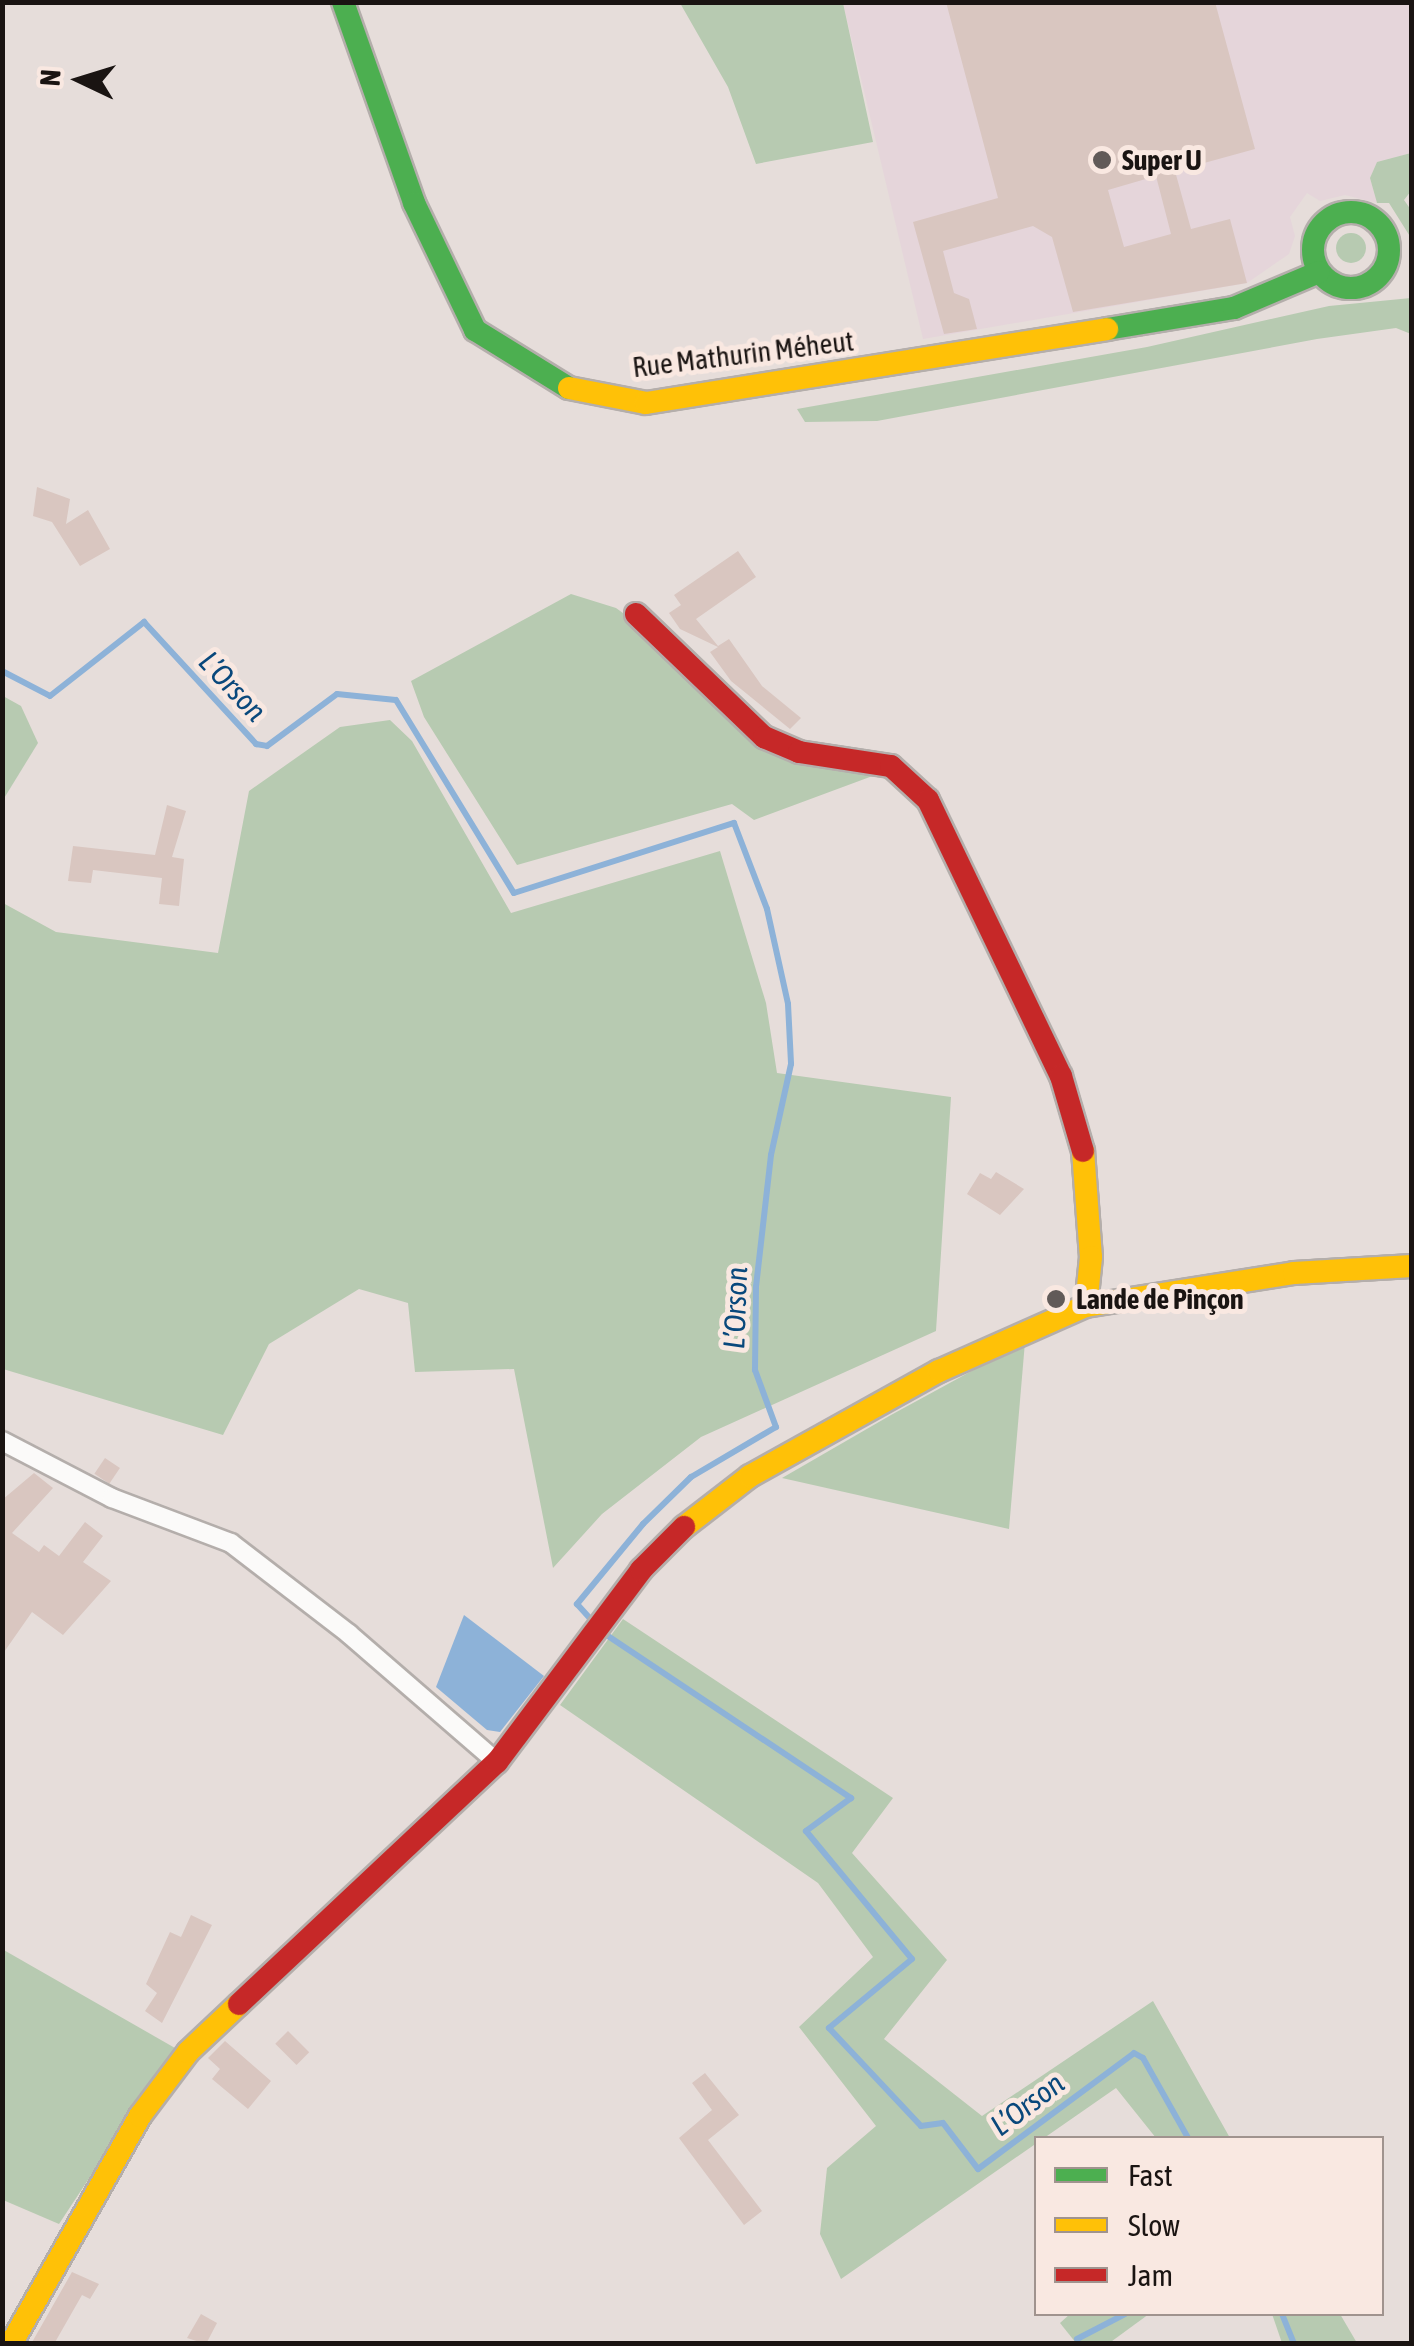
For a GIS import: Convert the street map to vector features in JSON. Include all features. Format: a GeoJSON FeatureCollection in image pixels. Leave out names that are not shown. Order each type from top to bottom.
{"type":"FeatureCollection","features":[{"type":"Feature","properties":{"kind":"street","name":"Rue Mathurin Méheut"},"geometry":{"type":"LineString","coordinates":[[343,2],[414,203],[475,330],[562,386],[646,402],[1234,308],[1320,272]]}},
{"type":"Feature","properties":{"kind":"street"},"geometry":{"type":"LineString","coordinates":[[1343,212],[1378,222],[1388,258],[1365,286],[1340,286],[1320,272],[1314,236],[1343,212]]}},
{"type":"Feature","properties":{"kind":"street"},"geometry":{"type":"LineString","coordinates":[[1388,258],[1412,266]]}},
{"type":"Feature","properties":{"kind":"street"},"geometry":{"type":"LineString","coordinates":[[636,614],[764,737],[799,752],[890,766],[928,800],[1061,1076],[1086,1160],[1086,1306]]}},
{"type":"Feature","properties":{"kind":"street"},"geometry":{"type":"LineString","coordinates":[[11,2344],[140,2116],[188,2052],[496,1762],[596,1626],[688,1523],[750,1476],[939,1371],[1086,1306],[1294,1273],[1412,1266]]}},
{"type":"Feature","properties":{"kind":"street"},"geometry":{"type":"LineString","coordinates":[[2,1441],[112,1498],[231,1543],[349,1634],[496,1762]]}},
{"type":"Feature","properties":{"kind":"shaded area"},"geometry":{"type":"Polygon","coordinates":[[[843,3],[1411,3],[1411,153],[1377,162],[1370,178],[1377,203],[1345,195],[1320,201],[1307,193],[1290,217],[1295,236],[1289,254],[1247,283],[923,339],[843,3]]]}},
{"type":"Feature","properties":{"kind":"green space"},"geometry":{"type":"Polygon","coordinates":[[[680,3],[843,3],[873,142],[756,164],[728,87],[680,3]]]}},
{"type":"Feature","properties":{"kind":"green space"},"geometry":{"type":"Polygon","coordinates":[[[1411,153],[1411,191],[1404,200],[1411,210],[1411,238],[1389,203],[1377,203],[1370,178],[1377,162],[1411,153]]]}},
{"type":"Feature","properties":{"kind":"green space"},"geometry":{"type":"Polygon","coordinates":[[[1351,233],[1365,242],[1366,248],[1357,262],[1351,263],[1337,254],[1336,248],[1345,234],[1351,233]]]}},
{"type":"Feature","properties":{"kind":"green space"},"geometry":{"type":"Polygon","coordinates":[[[1411,298],[1411,334],[1396,328],[1317,339],[877,421],[805,422],[797,409],[1147,347],[1329,306],[1411,298]]]}},
{"type":"Feature","properties":{"kind":"green space"},"geometry":{"type":"Polygon","coordinates":[[[571,594],[616,608],[667,645],[744,727],[886,771],[754,820],[732,804],[517,865],[424,717],[411,681],[571,594]]]}},
{"type":"Feature","properties":{"kind":"green space"},"geometry":{"type":"Polygon","coordinates":[[[3,696],[21,706],[38,743],[3,800],[3,696]]]}},
{"type":"Feature","properties":{"kind":"green space"},"geometry":{"type":"Polygon","coordinates":[[[390,720],[412,741],[511,913],[720,851],[766,1003],[777,1073],[951,1097],[936,1331],[701,1437],[602,1514],[553,1568],[514,1369],[415,1372],[408,1303],[359,1289],[269,1344],[223,1435],[3,1369],[3,903],[56,932],[218,953],[249,791],[340,727],[390,720]]]}},
{"type":"Feature","properties":{"kind":"green space"},"geometry":{"type":"Polygon","coordinates":[[[1025,1342],[1009,1529],[782,1478],[891,1415],[1025,1342]]]}},
{"type":"Feature","properties":{"kind":"green space"},"geometry":{"type":"Polygon","coordinates":[[[623,1619],[893,1798],[852,1853],[947,1960],[884,2039],[982,2116],[1153,2001],[1229,2136],[1154,2136],[1116,2088],[1047,2136],[1034,2136],[1034,2145],[841,2279],[820,2234],[827,2168],[876,2126],[799,2027],[873,1957],[818,1883],[560,1705],[623,1619]]]}},
{"type":"Feature","properties":{"kind":"green space"},"geometry":{"type":"Polygon","coordinates":[[[2,1949],[175,2048],[59,2224],[3,2200],[2,1949]]]}},
{"type":"Feature","properties":{"kind":"green space"},"geometry":{"type":"Polygon","coordinates":[[[1068,2316],[1146,2316],[1108,2344],[1076,2343],[1060,2323],[1068,2316]]]}},
{"type":"Feature","properties":{"kind":"green space"},"geometry":{"type":"Polygon","coordinates":[[[1273,2316],[1341,2316],[1357,2343],[1282,2343],[1273,2316]]]}},
{"type":"Feature","properties":{"kind":"water"},"geometry":{"type":"Polygon","coordinates":[[[464,1615],[544,1676],[500,1732],[487,1730],[436,1687],[464,1615]]]}},
{"type":"Feature","properties":{"kind":"building","name":"Super U"},"geometry":{"type":"Polygon","coordinates":[[[946,2],[1215,2],[1255,149],[1175,171],[1191,229],[1230,219],[1247,283],[1073,312],[1052,237],[1033,226],[943,251],[954,293],[969,299],[977,329],[944,334],[913,222],[998,198],[946,2]],[[1156,176],[1108,190],[1124,247],[1171,234],[1156,176]]]}},
{"type":"Feature","properties":{"kind":"building"},"geometry":{"type":"Polygon","coordinates":[[[37,487],[70,499],[66,524],[88,510],[110,549],[80,566],[52,522],[33,516],[37,487]]]}},
{"type":"Feature","properties":{"kind":"building"},"geometry":{"type":"Polygon","coordinates":[[[738,551],[756,577],[696,619],[718,646],[729,639],[762,686],[801,718],[790,729],[731,681],[710,652],[718,647],[680,629],[669,613],[681,605],[674,595],[738,551]]]}},
{"type":"Feature","properties":{"kind":"building"},"geometry":{"type":"Polygon","coordinates":[[[167,805],[186,811],[172,857],[184,859],[179,906],[159,904],[162,878],[93,870],[91,883],[68,881],[73,846],[155,855],[167,805]]]}},
{"type":"Feature","properties":{"kind":"building"},"geometry":{"type":"Polygon","coordinates":[[[996,1172],[1024,1189],[1000,1215],[967,1194],[980,1173],[991,1179],[996,1172]]]}},
{"type":"Feature","properties":{"kind":"building"},"geometry":{"type":"Polygon","coordinates":[[[105,1458],[120,1468],[109,1484],[94,1474],[105,1458]]]}},
{"type":"Feature","properties":{"kind":"building"},"geometry":{"type":"Polygon","coordinates":[[[34,1473],[53,1488],[12,1533],[39,1552],[44,1545],[59,1556],[85,1522],[103,1536],[83,1562],[111,1581],[63,1635],[32,1612],[2,1655],[2,1500],[34,1473]]]}},
{"type":"Feature","properties":{"kind":"building"},"geometry":{"type":"Polygon","coordinates":[[[191,1915],[212,1925],[162,2023],[145,2011],[157,1993],[146,1984],[170,1932],[181,1937],[191,1915]]]}},
{"type":"Feature","properties":{"kind":"building"},"geometry":{"type":"Polygon","coordinates":[[[288,2031],[309,2052],[296,2065],[275,2044],[288,2031]]]}},
{"type":"Feature","properties":{"kind":"building"},"geometry":{"type":"Polygon","coordinates":[[[225,2041],[271,2081],[248,2109],[212,2079],[220,2069],[208,2058],[225,2041]]]}},
{"type":"Feature","properties":{"kind":"building"},"geometry":{"type":"Polygon","coordinates":[[[705,2073],[739,2115],[708,2140],[762,2211],[744,2225],[679,2138],[712,2110],[692,2083],[705,2073]]]}},
{"type":"Feature","properties":{"kind":"building"},"geometry":{"type":"Polygon","coordinates":[[[72,2272],[99,2284],[90,2299],[82,2295],[54,2344],[31,2344],[72,2272]]]}},
{"type":"Feature","properties":{"kind":"building"},"geometry":{"type":"Polygon","coordinates":[[[201,2314],[217,2323],[206,2344],[187,2338],[201,2314]]]}},
{"type":"Feature","properties":{"kind":"waterway","name":"L’Orson"},"geometry":{"type":"LineString","coordinates":[[2,671],[50,696],[144,622],[256,744],[267,746],[337,694],[396,700],[514,893],[734,823],[767,909],[788,1004],[791,1064],[771,1155],[756,1287],[755,1370],[776,1427],[691,1477],[643,1524],[577,1604],[593,1622]]}},
{"type":"Feature","properties":{"kind":"waterway","name":"L’Orson"},"geometry":{"type":"LineString","coordinates":[[605,1634],[851,1798],[806,1831],[912,1959],[829,2028],[921,2126],[943,2123],[978,2169],[1134,2053],[1143,2058],[1187,2136]]}},
{"type":"Feature","properties":{"kind":"waterway"},"geometry":{"type":"LineString","coordinates":[[1077,2339],[1121,2316]]}},
{"type":"Feature","properties":{"kind":"waterway","name":"L’Orson"},"geometry":{"type":"LineString","coordinates":[[1283,2316],[1294,2344]]}},
{"type":"Feature","properties":{"kind":"traffic: fast"},"geometry":{"type":"LineString","coordinates":[[343,2],[414,203],[475,330],[569,388]]}},
{"type":"Feature","properties":{"kind":"traffic: fast"},"geometry":{"type":"LineString","coordinates":[[1351,212],[1378,223],[1389,250],[1378,277],[1351,288],[1324,277],[1313,250],[1324,223],[1351,212]]}},
{"type":"Feature","properties":{"kind":"traffic: fast"},"geometry":{"type":"LineString","coordinates":[[1107,329],[1234,308],[1319,272]]}},
{"type":"Feature","properties":{"kind":"traffic: slow"},"geometry":{"type":"LineString","coordinates":[[569,388],[646,403],[1107,329]]}},
{"type":"Feature","properties":{"kind":"traffic: slow"},"geometry":{"type":"LineString","coordinates":[[1083,1151],[1091,1257],[1086,1306]]}},
{"type":"Feature","properties":{"kind":"traffic: slow"},"geometry":{"type":"LineString","coordinates":[[684,1527],[750,1476],[939,1371],[1086,1306],[1294,1273],[1412,1266]]}},
{"type":"Feature","properties":{"kind":"traffic: slow"},"geometry":{"type":"LineString","coordinates":[[11,2344],[140,2116],[188,2052],[239,2004]]}},
{"type":"Feature","properties":{"kind":"traffic: jam"},"geometry":{"type":"LineString","coordinates":[[636,614],[764,737],[799,752],[891,766],[928,800],[1061,1076],[1083,1151]]}},
{"type":"Feature","properties":{"kind":"traffic: jam"},"geometry":{"type":"LineString","coordinates":[[239,2004],[497,1762],[641,1570],[684,1527]]}},
{"type":"Feature","properties":{"kind":"place","name":"Super U"},"geometry":{"type":"Point","coordinates":[1102,160]}},
{"type":"Feature","properties":{"kind":"place","name":"Lande de Pinçon"},"geometry":{"type":"Point","coordinates":[1056,1299]}}]}
